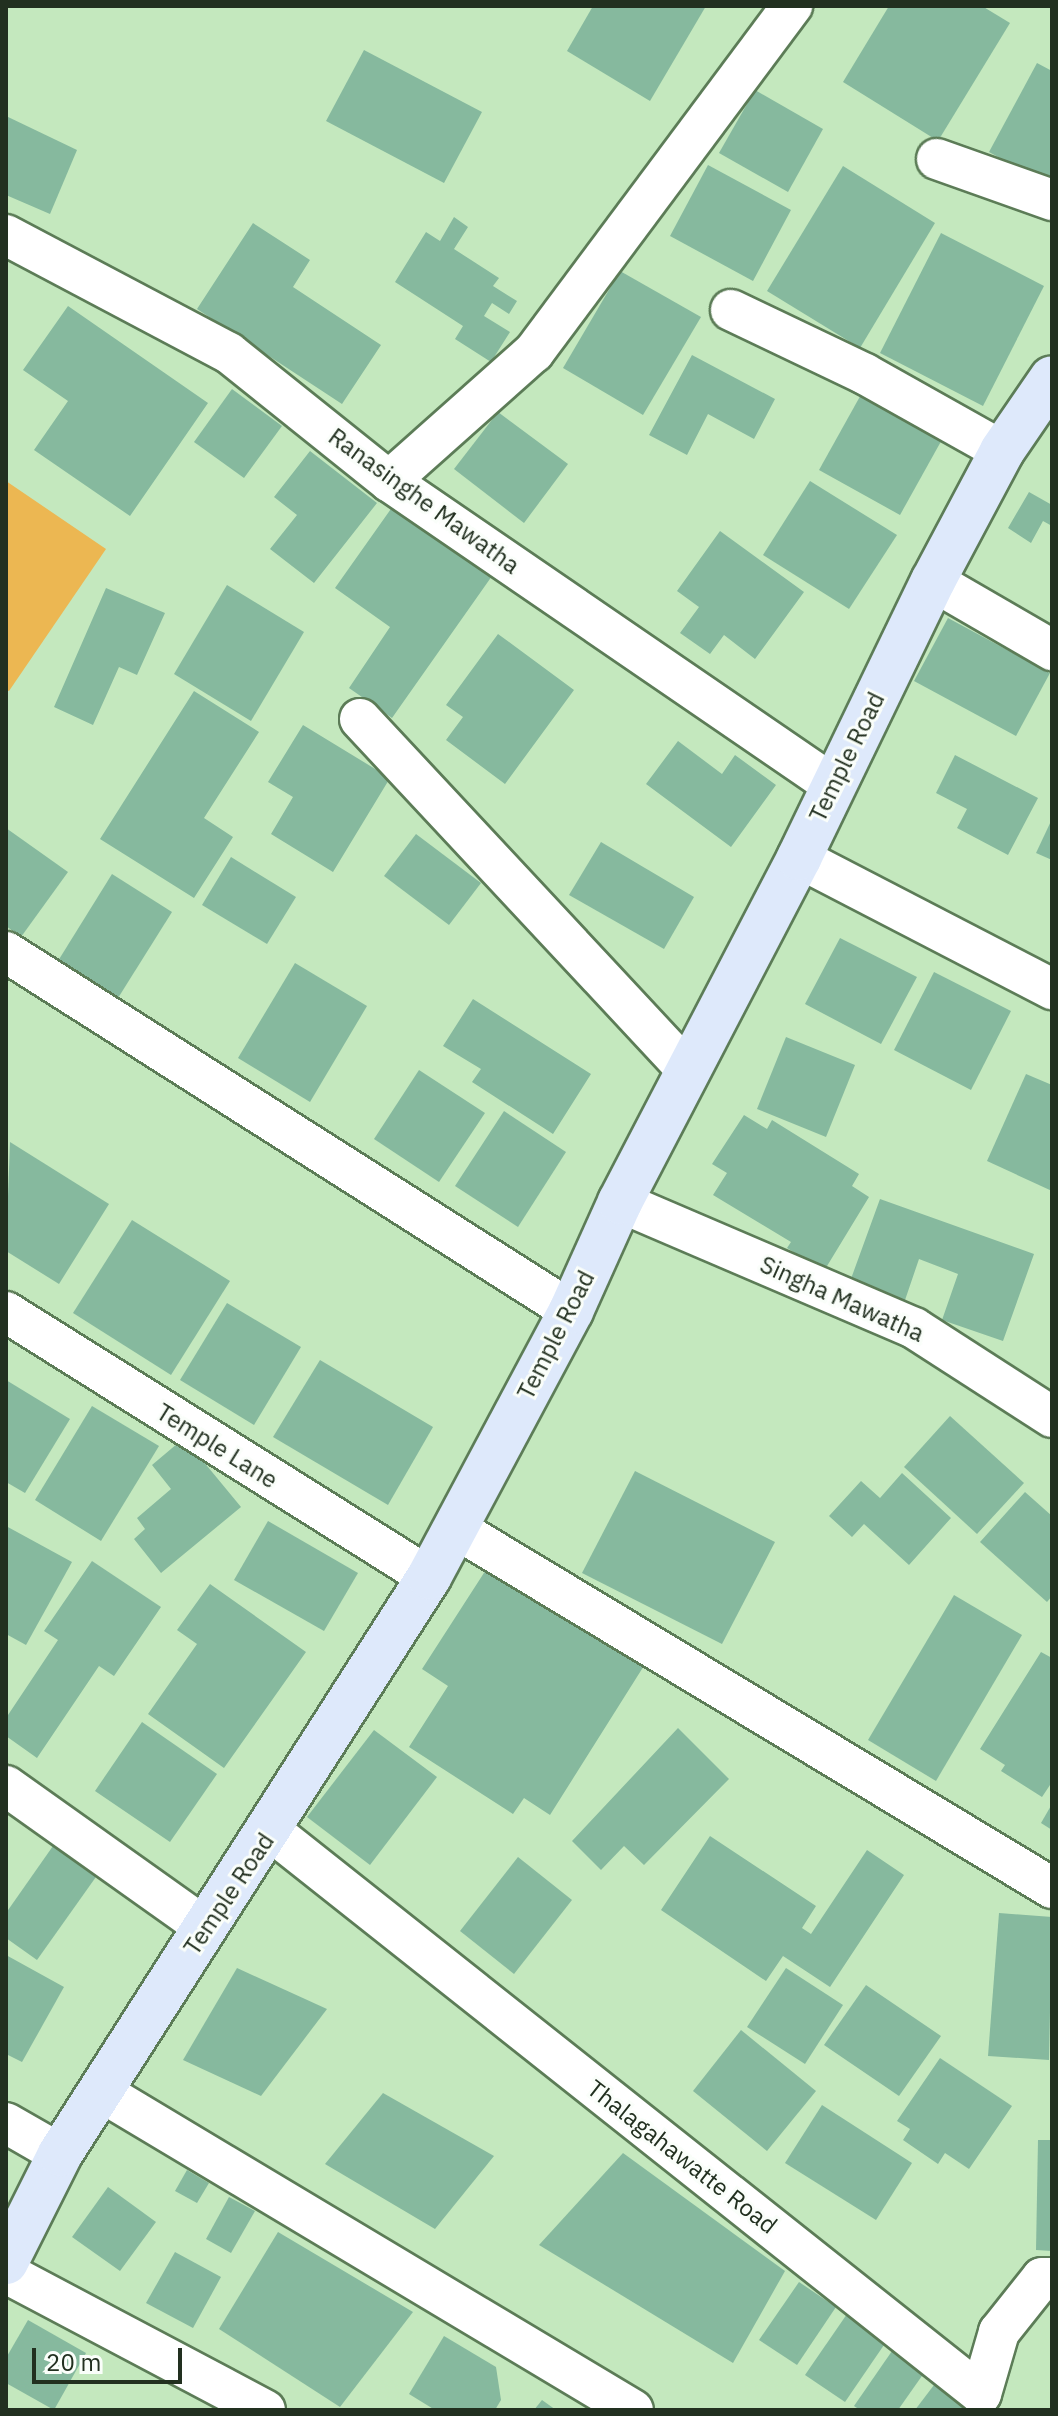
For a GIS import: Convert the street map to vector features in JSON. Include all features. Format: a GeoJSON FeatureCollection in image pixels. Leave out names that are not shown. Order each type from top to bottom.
{"type":"FeatureCollection","features":[{"type":"Feature","properties":{"kind":"street"},"geometry":{"type":"LineString","coordinates":[[389,481],[534,352],[792,6]]}},
{"type":"Feature","properties":{"kind":"street"},"geometry":{"type":"LineString","coordinates":[[937,159],[1052,200]]}},
{"type":"Feature","properties":{"kind":"street","name":"Ranasinghe Mawatha"},"geometry":{"type":"LineString","coordinates":[[6,235],[229,353],[389,481],[833,785]]}},
{"type":"Feature","properties":{"kind":"street"},"geometry":{"type":"LineString","coordinates":[[731,310],[877,381],[1002,451]]}},
{"type":"Feature","properties":{"kind":"street","name":"Temple Road"},"geometry":{"type":"LineString","coordinates":[[6,2262],[60,2154],[271,1831],[429,1577],[571,1311],[620,1202],[799,858],[933,581],[1002,451],[1052,378]]}},
{"type":"Feature","properties":{"kind":"street"},"geometry":{"type":"LineString","coordinates":[[933,581],[1052,650]]}},
{"type":"Feature","properties":{"kind":"street"},"geometry":{"type":"LineString","coordinates":[[360,719],[688,1071]]}},
{"type":"Feature","properties":{"kind":"street"},"geometry":{"type":"LineString","coordinates":[[799,858],[1052,989]]}},
{"type":"Feature","properties":{"kind":"street"},"geometry":{"type":"LineString","coordinates":[[6,952],[571,1311]]}},
{"type":"Feature","properties":{"kind":"street","name":"Singha Mawatha"},"geometry":{"type":"LineString","coordinates":[[620,1202],[914,1328],[1052,1417]]}},
{"type":"Feature","properties":{"kind":"street","name":"Temple Lane"},"geometry":{"type":"LineString","coordinates":[[6,1312],[429,1577]]}},
{"type":"Feature","properties":{"kind":"street"},"geometry":{"type":"LineString","coordinates":[[455,1528],[1052,1888]]}},
{"type":"Feature","properties":{"kind":"street"},"geometry":{"type":"LineString","coordinates":[[6,1786],[206,1928]]}},
{"type":"Feature","properties":{"kind":"street","name":"Thalagahawatte Road"},"geometry":{"type":"LineString","coordinates":[[271,1831],[992,2402]]}},
{"type":"Feature","properties":{"kind":"street"},"geometry":{"type":"LineString","coordinates":[[100,2091],[633,2410]]}},
{"type":"Feature","properties":{"kind":"street"},"geometry":{"type":"LineString","coordinates":[[6,2123],[60,2154]]}},
{"type":"Feature","properties":{"kind":"street"},"geometry":{"type":"LineString","coordinates":[[6,2273],[265,2410]]}},
{"type":"Feature","properties":{"kind":"street","name":"Thalagahawatte Road"},"geometry":{"type":"LineString","coordinates":[[992,2402],[999,2332],[1042,2278],[1052,2278]]}},
{"type":"Feature","properties":{"kind":"shaded area"},"geometry":{"type":"Polygon","coordinates":[[[6,481],[106,549],[9,691],[6,690],[6,481]]]}},
{"type":"Feature","properties":{"kind":"building"},"geometry":{"type":"Polygon","coordinates":[[[593,6],[706,6],[650,101],[567,51],[593,6]]]}},
{"type":"Feature","properties":{"kind":"building"},"geometry":{"type":"Polygon","coordinates":[[[889,6],[982,6],[1010,23],[938,141],[843,82],[889,6]]]}},
{"type":"Feature","properties":{"kind":"building"},"geometry":{"type":"Polygon","coordinates":[[[364,50],[482,112],[444,183],[326,121],[364,50]]]}},
{"type":"Feature","properties":{"kind":"building"},"geometry":{"type":"Polygon","coordinates":[[[1037,63],[1052,71],[1052,187],[989,152],[1037,63]]]}},
{"type":"Feature","properties":{"kind":"building"},"geometry":{"type":"Polygon","coordinates":[[[755,90],[823,129],[788,192],[719,153],[755,90]]]}},
{"type":"Feature","properties":{"kind":"building"},"geometry":{"type":"Polygon","coordinates":[[[6,116],[77,150],[50,214],[6,195],[6,116]]]}},
{"type":"Feature","properties":{"kind":"building"},"geometry":{"type":"Polygon","coordinates":[[[708,165],[791,210],[753,281],[670,236],[708,165]]]}},
{"type":"Feature","properties":{"kind":"building"},"geometry":{"type":"Polygon","coordinates":[[[843,166],[935,223],[860,348],[767,291],[843,166]]]}},
{"type":"Feature","properties":{"kind":"building"},"geometry":{"type":"Polygon","coordinates":[[[454,217],[468,227],[454,249],[499,278],[493,286],[517,301],[509,314],[492,303],[484,316],[510,332],[491,362],[455,339],[463,326],[395,282],[426,232],[440,241],[454,217]]]}},
{"type":"Feature","properties":{"kind":"building"},"geometry":{"type":"Polygon","coordinates":[[[253,223],[310,260],[293,287],[381,345],[342,404],[197,309],[253,223]]]}},
{"type":"Feature","properties":{"kind":"building"},"geometry":{"type":"Polygon","coordinates":[[[941,233],[1044,286],[983,406],[880,353],[941,233]]]}},
{"type":"Feature","properties":{"kind":"building"},"geometry":{"type":"Polygon","coordinates":[[[620,271],[701,317],[643,415],[563,368],[620,271]]]}},
{"type":"Feature","properties":{"kind":"building"},"geometry":{"type":"Polygon","coordinates":[[[68,306],[208,403],[130,516],[34,450],[68,401],[23,370],[68,306]]]}},
{"type":"Feature","properties":{"kind":"building"},"geometry":{"type":"Polygon","coordinates":[[[692,355],[775,399],[754,439],[708,414],[687,455],[649,435],[692,355]]]}},
{"type":"Feature","properties":{"kind":"building"},"geometry":{"type":"Polygon","coordinates":[[[232,389],[282,426],[244,478],[194,442],[232,389]]]}},
{"type":"Feature","properties":{"kind":"building"},"geometry":{"type":"Polygon","coordinates":[[[863,391],[944,436],[900,515],[819,470],[863,391]]]}},
{"type":"Feature","properties":{"kind":"building"},"geometry":{"type":"Polygon","coordinates":[[[498,412],[568,464],[524,523],[454,469],[498,412]]]}},
{"type":"Feature","properties":{"kind":"building"},"geometry":{"type":"Polygon","coordinates":[[[310,451],[377,503],[314,583],[270,549],[297,515],[274,497],[310,451]]]}},
{"type":"Feature","properties":{"kind":"building"},"geometry":{"type":"Polygon","coordinates":[[[810,481],[897,535],[849,609],[763,555],[810,481]]]}},
{"type":"Feature","properties":{"kind":"building"},"geometry":{"type":"Polygon","coordinates":[[[1029,492],[1052,505],[1052,526],[1043,521],[1031,543],[1008,528],[1029,492]]]}},
{"type":"Feature","properties":{"kind":"building"},"geometry":{"type":"Polygon","coordinates":[[[393,506],[492,576],[392,718],[349,688],[390,627],[335,588],[393,506]]]}},
{"type":"Feature","properties":{"kind":"building"},"geometry":{"type":"Polygon","coordinates":[[[720,531],[804,592],[755,659],[724,635],[710,654],[680,633],[699,607],[677,591],[720,531]]]}},
{"type":"Feature","properties":{"kind":"building"},"geometry":{"type":"Polygon","coordinates":[[[227,585],[304,632],[251,721],[174,674],[227,585]]]}},
{"type":"Feature","properties":{"kind":"building"},"geometry":{"type":"Polygon","coordinates":[[[106,588],[165,613],[137,675],[119,667],[93,725],[54,707],[106,588]]]}},
{"type":"Feature","properties":{"kind":"building"},"geometry":{"type":"Polygon","coordinates":[[[948,618],[1050,673],[1016,736],[914,681],[948,618]]]}},
{"type":"Feature","properties":{"kind":"building"},"geometry":{"type":"Polygon","coordinates":[[[498,634],[574,690],[505,784],[446,740],[463,717],[446,705],[498,634]]]}},
{"type":"Feature","properties":{"kind":"building"},"geometry":{"type":"Polygon","coordinates":[[[194,691],[259,732],[204,818],[233,837],[194,898],[100,839],[194,691]]]}},
{"type":"Feature","properties":{"kind":"building"},"geometry":{"type":"Polygon","coordinates":[[[303,725],[390,778],[333,872],[271,834],[293,797],[268,782],[303,725]]]}},
{"type":"Feature","properties":{"kind":"building"},"geometry":{"type":"Polygon","coordinates":[[[678,741],[722,774],[735,755],[776,785],[731,847],[646,784],[678,741]]]}},
{"type":"Feature","properties":{"kind":"building"},"geometry":{"type":"Polygon","coordinates":[[[955,755],[1038,798],[1008,855],[957,828],[967,809],[936,793],[955,755]]]}},
{"type":"Feature","properties":{"kind":"building"},"geometry":{"type":"Polygon","coordinates":[[[1052,819],[1052,860],[1036,853],[1052,819]]]}},
{"type":"Feature","properties":{"kind":"building"},"geometry":{"type":"Polygon","coordinates":[[[6,828],[68,872],[21,937],[6,926],[6,828]]]}},
{"type":"Feature","properties":{"kind":"building"},"geometry":{"type":"Polygon","coordinates":[[[416,834],[481,883],[449,925],[384,876],[416,834]]]}},
{"type":"Feature","properties":{"kind":"building"},"geometry":{"type":"Polygon","coordinates":[[[601,842],[694,897],[664,949],[569,895],[601,842]]]}},
{"type":"Feature","properties":{"kind":"building"},"geometry":{"type":"Polygon","coordinates":[[[231,857],[296,897],[267,944],[202,905],[231,857]]]}},
{"type":"Feature","properties":{"kind":"building"},"geometry":{"type":"Polygon","coordinates":[[[112,874],[172,912],[113,1006],[53,969],[112,874]]]}},
{"type":"Feature","properties":{"kind":"building"},"geometry":{"type":"Polygon","coordinates":[[[840,938],[917,977],[881,1044],[805,1004],[840,938]]]}},
{"type":"Feature","properties":{"kind":"building"},"geometry":{"type":"Polygon","coordinates":[[[295,963],[367,1006],[310,1102],[238,1058],[295,963]]]}},
{"type":"Feature","properties":{"kind":"building"},"geometry":{"type":"Polygon","coordinates":[[[934,972],[1011,1011],[971,1090],[894,1050],[934,972]]]}},
{"type":"Feature","properties":{"kind":"building"},"geometry":{"type":"Polygon","coordinates":[[[473,999],[591,1074],[553,1134],[472,1082],[481,1069],[443,1046],[473,999]]]}},
{"type":"Feature","properties":{"kind":"building"},"geometry":{"type":"Polygon","coordinates":[[[786,1037],[855,1065],[826,1137],[757,1109],[786,1037]]]}},
{"type":"Feature","properties":{"kind":"building"},"geometry":{"type":"Polygon","coordinates":[[[419,1070],[485,1113],[439,1182],[374,1139],[419,1070]]]}},
{"type":"Feature","properties":{"kind":"building"},"geometry":{"type":"Polygon","coordinates":[[[1026,1074],[1052,1085],[1052,1191],[987,1161],[1026,1074]]]}},
{"type":"Feature","properties":{"kind":"building"},"geometry":{"type":"Polygon","coordinates":[[[504,1111],[566,1152],[518,1227],[455,1186],[504,1111]]]}},
{"type":"Feature","properties":{"kind":"building"},"geometry":{"type":"Polygon","coordinates":[[[744,1115],[767,1129],[772,1120],[859,1174],[852,1186],[869,1197],[824,1271],[787,1248],[791,1242],[713,1195],[727,1173],[712,1164],[744,1115]]]}},
{"type":"Feature","properties":{"kind":"building"},"geometry":{"type":"Polygon","coordinates":[[[10,1142],[109,1204],[59,1284],[6,1251],[10,1142]]]}},
{"type":"Feature","properties":{"kind":"building"},"geometry":{"type":"Polygon","coordinates":[[[880,1199],[1034,1254],[1003,1341],[942,1320],[958,1274],[919,1259],[903,1306],[848,1287],[880,1199]]]}},
{"type":"Feature","properties":{"kind":"building"},"geometry":{"type":"Polygon","coordinates":[[[132,1220],[230,1281],[171,1375],[73,1313],[132,1220]]]}},
{"type":"Feature","properties":{"kind":"building"},"geometry":{"type":"Polygon","coordinates":[[[227,1303],[301,1347],[254,1425],[180,1380],[227,1303]]]}},
{"type":"Feature","properties":{"kind":"building"},"geometry":{"type":"Polygon","coordinates":[[[320,1360],[433,1427],[388,1505],[273,1437],[320,1360]]]}},
{"type":"Feature","properties":{"kind":"building"},"geometry":{"type":"Polygon","coordinates":[[[6,1380],[70,1419],[25,1493],[6,1482],[6,1380]]]}},
{"type":"Feature","properties":{"kind":"building"},"geometry":{"type":"Polygon","coordinates":[[[92,1406],[159,1446],[101,1541],[35,1500],[92,1406]]]}},
{"type":"Feature","properties":{"kind":"building"},"geometry":{"type":"Polygon","coordinates":[[[950,1416],[1024,1483],[977,1534],[904,1467],[950,1416]]]}},
{"type":"Feature","properties":{"kind":"building"},"geometry":{"type":"Polygon","coordinates":[[[184,1438],[241,1507],[161,1573],[134,1539],[145,1529],[137,1518],[171,1489],[152,1465],[184,1438]]]}},
{"type":"Feature","properties":{"kind":"building"},"geometry":{"type":"Polygon","coordinates":[[[635,1471],[775,1542],[722,1644],[582,1573],[635,1471]]]}},
{"type":"Feature","properties":{"kind":"building"},"geometry":{"type":"Polygon","coordinates":[[[902,1473],[951,1518],[909,1565],[864,1524],[852,1537],[829,1516],[861,1481],[880,1498],[902,1473]]]}},
{"type":"Feature","properties":{"kind":"building"},"geometry":{"type":"Polygon","coordinates":[[[1025,1492],[1052,1516],[1052,1596],[1047,1602],[980,1542],[1025,1492]]]}},
{"type":"Feature","properties":{"kind":"building"},"geometry":{"type":"Polygon","coordinates":[[[268,1521],[358,1573],[324,1631],[234,1580],[268,1521]]]}},
{"type":"Feature","properties":{"kind":"building"},"geometry":{"type":"Polygon","coordinates":[[[6,1526],[72,1562],[26,1645],[6,1634],[6,1526]]]}},
{"type":"Feature","properties":{"kind":"building"},"geometry":{"type":"Polygon","coordinates":[[[92,1561],[161,1607],[114,1676],[99,1666],[37,1758],[6,1736],[6,1718],[58,1640],[44,1631],[92,1561]]]}},
{"type":"Feature","properties":{"kind":"building"},"geometry":{"type":"Polygon","coordinates":[[[491,1562],[647,1661],[550,1815],[524,1798],[513,1814],[409,1747],[448,1686],[422,1669],[491,1562]]]}},
{"type":"Feature","properties":{"kind":"building"},"geometry":{"type":"Polygon","coordinates":[[[210,1584],[306,1652],[224,1768],[148,1714],[197,1644],[177,1630],[210,1584]]]}},
{"type":"Feature","properties":{"kind":"building"},"geometry":{"type":"Polygon","coordinates":[[[954,1595],[1022,1635],[936,1781],[868,1740],[954,1595]]]}},
{"type":"Feature","properties":{"kind":"building"},"geometry":{"type":"Polygon","coordinates":[[[1041,1652],[1052,1658],[1052,1782],[1042,1797],[1001,1771],[1005,1765],[980,1749],[1041,1652]]]}},
{"type":"Feature","properties":{"kind":"building"},"geometry":{"type":"Polygon","coordinates":[[[142,1722],[217,1774],[170,1842],[95,1791],[142,1722]]]}},
{"type":"Feature","properties":{"kind":"building"},"geometry":{"type":"Polygon","coordinates":[[[678,1728],[729,1779],[644,1865],[624,1846],[601,1870],[572,1841],[678,1728]]]}},
{"type":"Feature","properties":{"kind":"building"},"geometry":{"type":"Polygon","coordinates":[[[374,1730],[437,1777],[370,1865],[307,1817],[374,1730]]]}},
{"type":"Feature","properties":{"kind":"building"},"geometry":{"type":"Polygon","coordinates":[[[1052,1804],[1052,1830],[1041,1823],[1052,1804]]]}},
{"type":"Feature","properties":{"kind":"building"},"geometry":{"type":"Polygon","coordinates":[[[60,1836],[103,1867],[37,1960],[6,1938],[6,1913],[60,1836]]]}},
{"type":"Feature","properties":{"kind":"building"},"geometry":{"type":"Polygon","coordinates":[[[710,1836],[816,1906],[802,1928],[811,1934],[867,1850],[904,1875],[830,1987],[783,1956],[766,1981],[661,1910],[710,1836]]]}},
{"type":"Feature","properties":{"kind":"building"},"geometry":{"type":"Polygon","coordinates":[[[518,1857],[572,1900],[514,1974],[460,1931],[518,1857]]]}},
{"type":"Feature","properties":{"kind":"building"},"geometry":{"type":"Polygon","coordinates":[[[999,1913],[1052,1917],[1049,2060],[988,2056],[999,1913]]]}},
{"type":"Feature","properties":{"kind":"building"},"geometry":{"type":"Polygon","coordinates":[[[6,1955],[64,1987],[22,2062],[6,2054],[6,1955]]]}},
{"type":"Feature","properties":{"kind":"building"},"geometry":{"type":"Polygon","coordinates":[[[237,1968],[327,2009],[261,2096],[183,2060],[237,1968]]]}},
{"type":"Feature","properties":{"kind":"building"},"geometry":{"type":"Polygon","coordinates":[[[786,1968],[843,2005],[805,2064],[747,2027],[786,1968]]]}},
{"type":"Feature","properties":{"kind":"building"},"geometry":{"type":"Polygon","coordinates":[[[866,1985],[941,2036],[899,2096],[824,2045],[866,1985]]]}},
{"type":"Feature","properties":{"kind":"building"},"geometry":{"type":"Polygon","coordinates":[[[741,2030],[816,2091],[767,2151],[693,2091],[741,2030]]]}},
{"type":"Feature","properties":{"kind":"building"},"geometry":{"type":"Polygon","coordinates":[[[940,2058],[1012,2106],[969,2169],[945,2153],[938,2164],[903,2140],[910,2129],[897,2121],[940,2058]]]}},
{"type":"Feature","properties":{"kind":"building"},"geometry":{"type":"Polygon","coordinates":[[[383,2093],[494,2156],[435,2229],[325,2164],[383,2093]]]}},
{"type":"Feature","properties":{"kind":"building"},"geometry":{"type":"Polygon","coordinates":[[[822,2105],[912,2163],[876,2220],[785,2163],[822,2105]]]}},
{"type":"Feature","properties":{"kind":"building"},"geometry":{"type":"Polygon","coordinates":[[[1038,2140],[1052,2140],[1052,2251],[1036,2250],[1038,2140]]]}},
{"type":"Feature","properties":{"kind":"building"},"geometry":{"type":"Polygon","coordinates":[[[623,2153],[785,2271],[733,2363],[539,2245],[623,2153]]]}},
{"type":"Feature","properties":{"kind":"building"},"geometry":{"type":"Polygon","coordinates":[[[187,2170],[209,2183],[197,2203],[175,2191],[187,2170]]]}},
{"type":"Feature","properties":{"kind":"building"},"geometry":{"type":"Polygon","coordinates":[[[108,2187],[156,2222],[120,2271],[72,2237],[108,2187]]]}},
{"type":"Feature","properties":{"kind":"building"},"geometry":{"type":"Polygon","coordinates":[[[229,2197],[255,2211],[231,2253],[206,2239],[229,2197]]]}},
{"type":"Feature","properties":{"kind":"building"},"geometry":{"type":"Polygon","coordinates":[[[278,2232],[413,2312],[340,2407],[219,2329],[278,2232]]]}},
{"type":"Feature","properties":{"kind":"building"},"geometry":{"type":"Polygon","coordinates":[[[175,2252],[221,2277],[193,2328],[146,2303],[175,2252]]]}},
{"type":"Feature","properties":{"kind":"building"},"geometry":{"type":"Polygon","coordinates":[[[799,2282],[836,2307],[797,2365],[759,2340],[799,2282]]]}},
{"type":"Feature","properties":{"kind":"building"},"geometry":{"type":"Polygon","coordinates":[[[847,2314],[886,2342],[845,2402],[805,2375],[847,2314]]]}},
{"type":"Feature","properties":{"kind":"building"},"geometry":{"type":"Polygon","coordinates":[[[28,2320],[86,2353],[54,2410],[6,2383],[6,2358],[28,2320]]]}},
{"type":"Feature","properties":{"kind":"building"},"geometry":{"type":"Polygon","coordinates":[[[444,2336],[496,2367],[501,2400],[495,2410],[435,2410],[409,2394],[444,2336]]]}},
{"type":"Feature","properties":{"kind":"building"},"geometry":{"type":"Polygon","coordinates":[[[892,2351],[924,2373],[898,2410],[860,2410],[854,2406],[892,2351]]]}},
{"type":"Feature","properties":{"kind":"building"},"geometry":{"type":"Polygon","coordinates":[[[934,2385],[967,2410],[915,2410],[934,2385]]]}},
{"type":"Feature","properties":{"kind":"building"},"geometry":{"type":"Polygon","coordinates":[[[542,2400],[556,2410],[534,2410],[542,2400]]]}}]}
